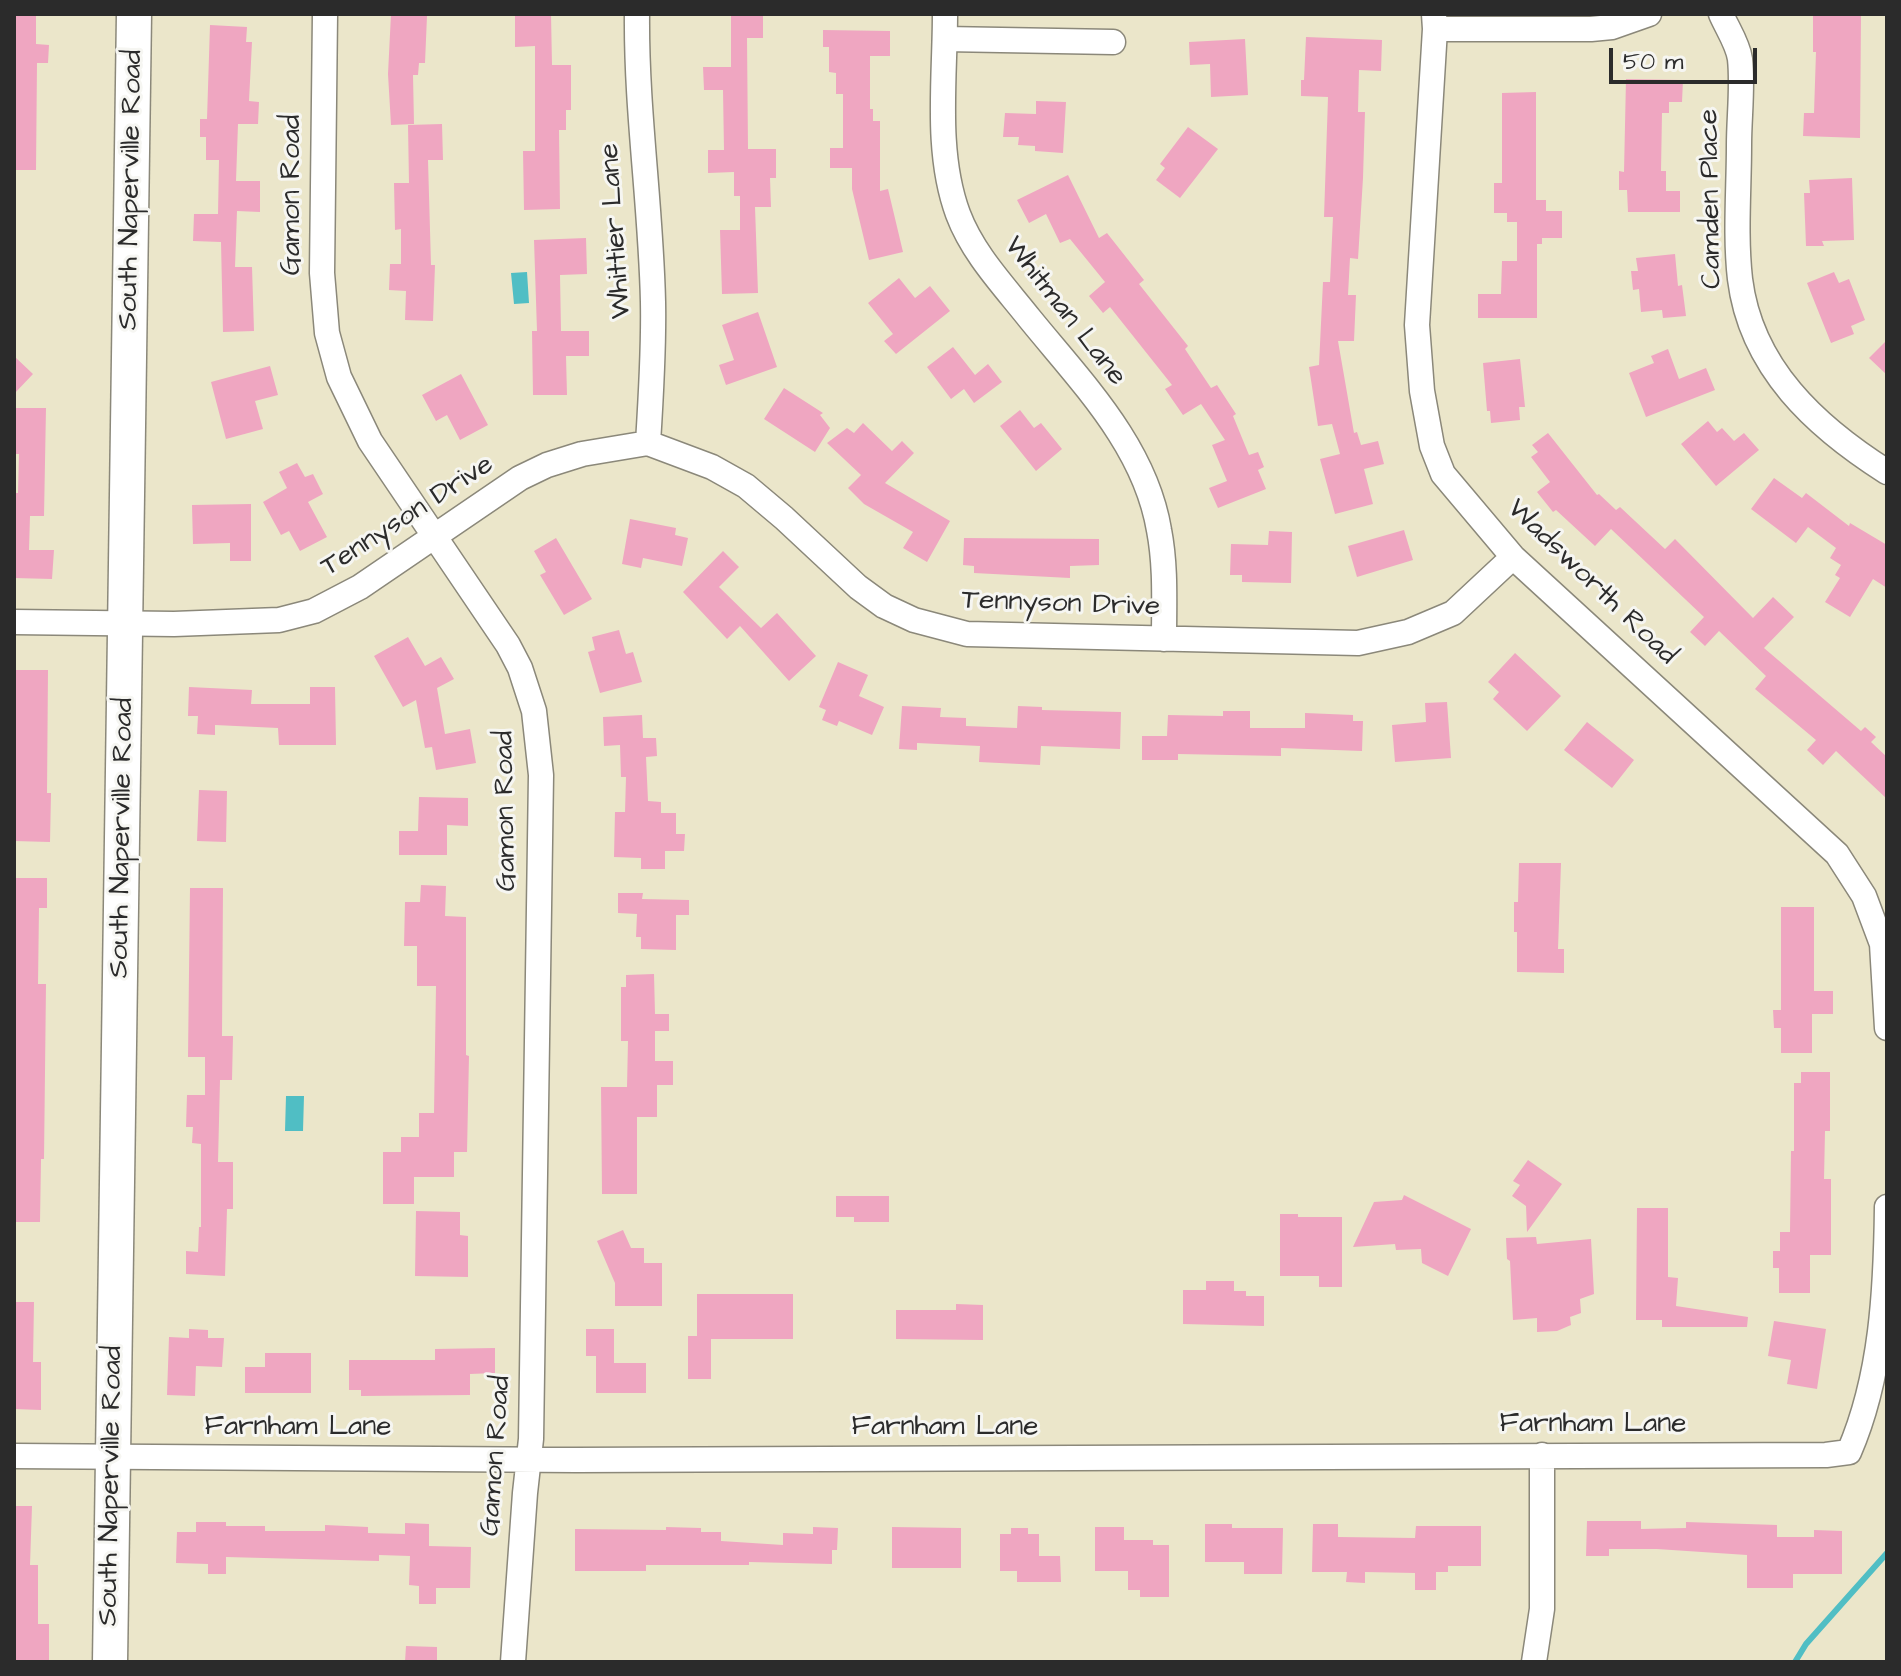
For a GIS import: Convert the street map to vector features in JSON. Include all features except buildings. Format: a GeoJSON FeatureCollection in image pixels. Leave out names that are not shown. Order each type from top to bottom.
{"type":"FeatureCollection","features":[{"type":"Feature","properties":{"kind":"main road","name":"South Naperville Road"},"geometry":{"type":"LineString","coordinates":[[110,1662],[134,14]]}},
{"type":"Feature","properties":{"kind":"street","name":"Gamon Road"},"geometry":{"type":"LineString","coordinates":[[325,14],[322,273],[327,333],[339,377],[358,420],[508,645],[520,668],[534,711],[540,751],[531,1439],[513,1662]]}},
{"type":"Feature","properties":{"kind":"street","name":"Whittier Lane"},"geometry":{"type":"LineString","coordinates":[[637,14],[639,107],[653,301],[648,443]]}},
{"type":"Feature","properties":{"kind":"street","name":"Whitman Lane"},"geometry":{"type":"LineString","coordinates":[[945,14],[946,164],[959,217],[992,272],[1103,409],[1134,456],[1148,489],[1159,528],[1164,561],[1164,639]]}},
{"type":"Feature","properties":{"kind":"street"},"geometry":{"type":"LineString","coordinates":[[1434,21],[1591,29],[1632,22],[1649,14]]}},
{"type":"Feature","properties":{"kind":"street","name":"Camden Place"},"geometry":{"type":"LineString","coordinates":[[1721,14],[1740,56],[1738,247],[1743,293],[1755,333],[1769,361],[1798,403],[1837,437],[1887,472]]}},
{"type":"Feature","properties":{"kind":"street","name":"Wadsworth Road"},"geometry":{"type":"LineString","coordinates":[[1434,21],[1417,325],[1422,391],[1432,446],[1443,474],[1513,557],[1837,854],[1864,896],[1882,944],[1887,1028]]}},
{"type":"Feature","properties":{"kind":"street"},"geometry":{"type":"LineString","coordinates":[[945,39],[1113,42]]}},
{"type":"Feature","properties":{"kind":"street","name":"Tennyson Drive"},"geometry":{"type":"LineString","coordinates":[[14,622],[126,624],[259,622],[293,618],[336,601],[520,478],[582,454],[648,443],[712,467],[746,486],[858,587],[884,606],[936,628],[983,636],[1358,643],[1393,637],[1453,613],[1513,557]]}},
{"type":"Feature","properties":{"kind":"street","name":"Farnham Lane"},"geometry":{"type":"LineString","coordinates":[[14,1456],[528,1460],[1826,1455],[1849,1452],[1860,1427],[1878,1344],[1885,1282],[1887,1207]]}},
{"type":"Feature","properties":{"kind":"street"},"geometry":{"type":"LineString","coordinates":[[1534,1662],[1542,1609],[1542,1455]]}},
{"type":"Feature","properties":{"kind":"water"},"geometry":{"type":"Polygon","coordinates":[[[527,272],[529,303],[514,304],[511,273],[527,272]]]}},
{"type":"Feature","properties":{"kind":"water"},"geometry":{"type":"Polygon","coordinates":[[[286,1096],[304,1096],[303,1131],[285,1131],[286,1096]]]}},
{"type":"Feature","properties":{"kind":"waterway"},"geometry":{"type":"LineString","coordinates":[[1795,1662],[1806,1644],[1887,1553]]}}]}
